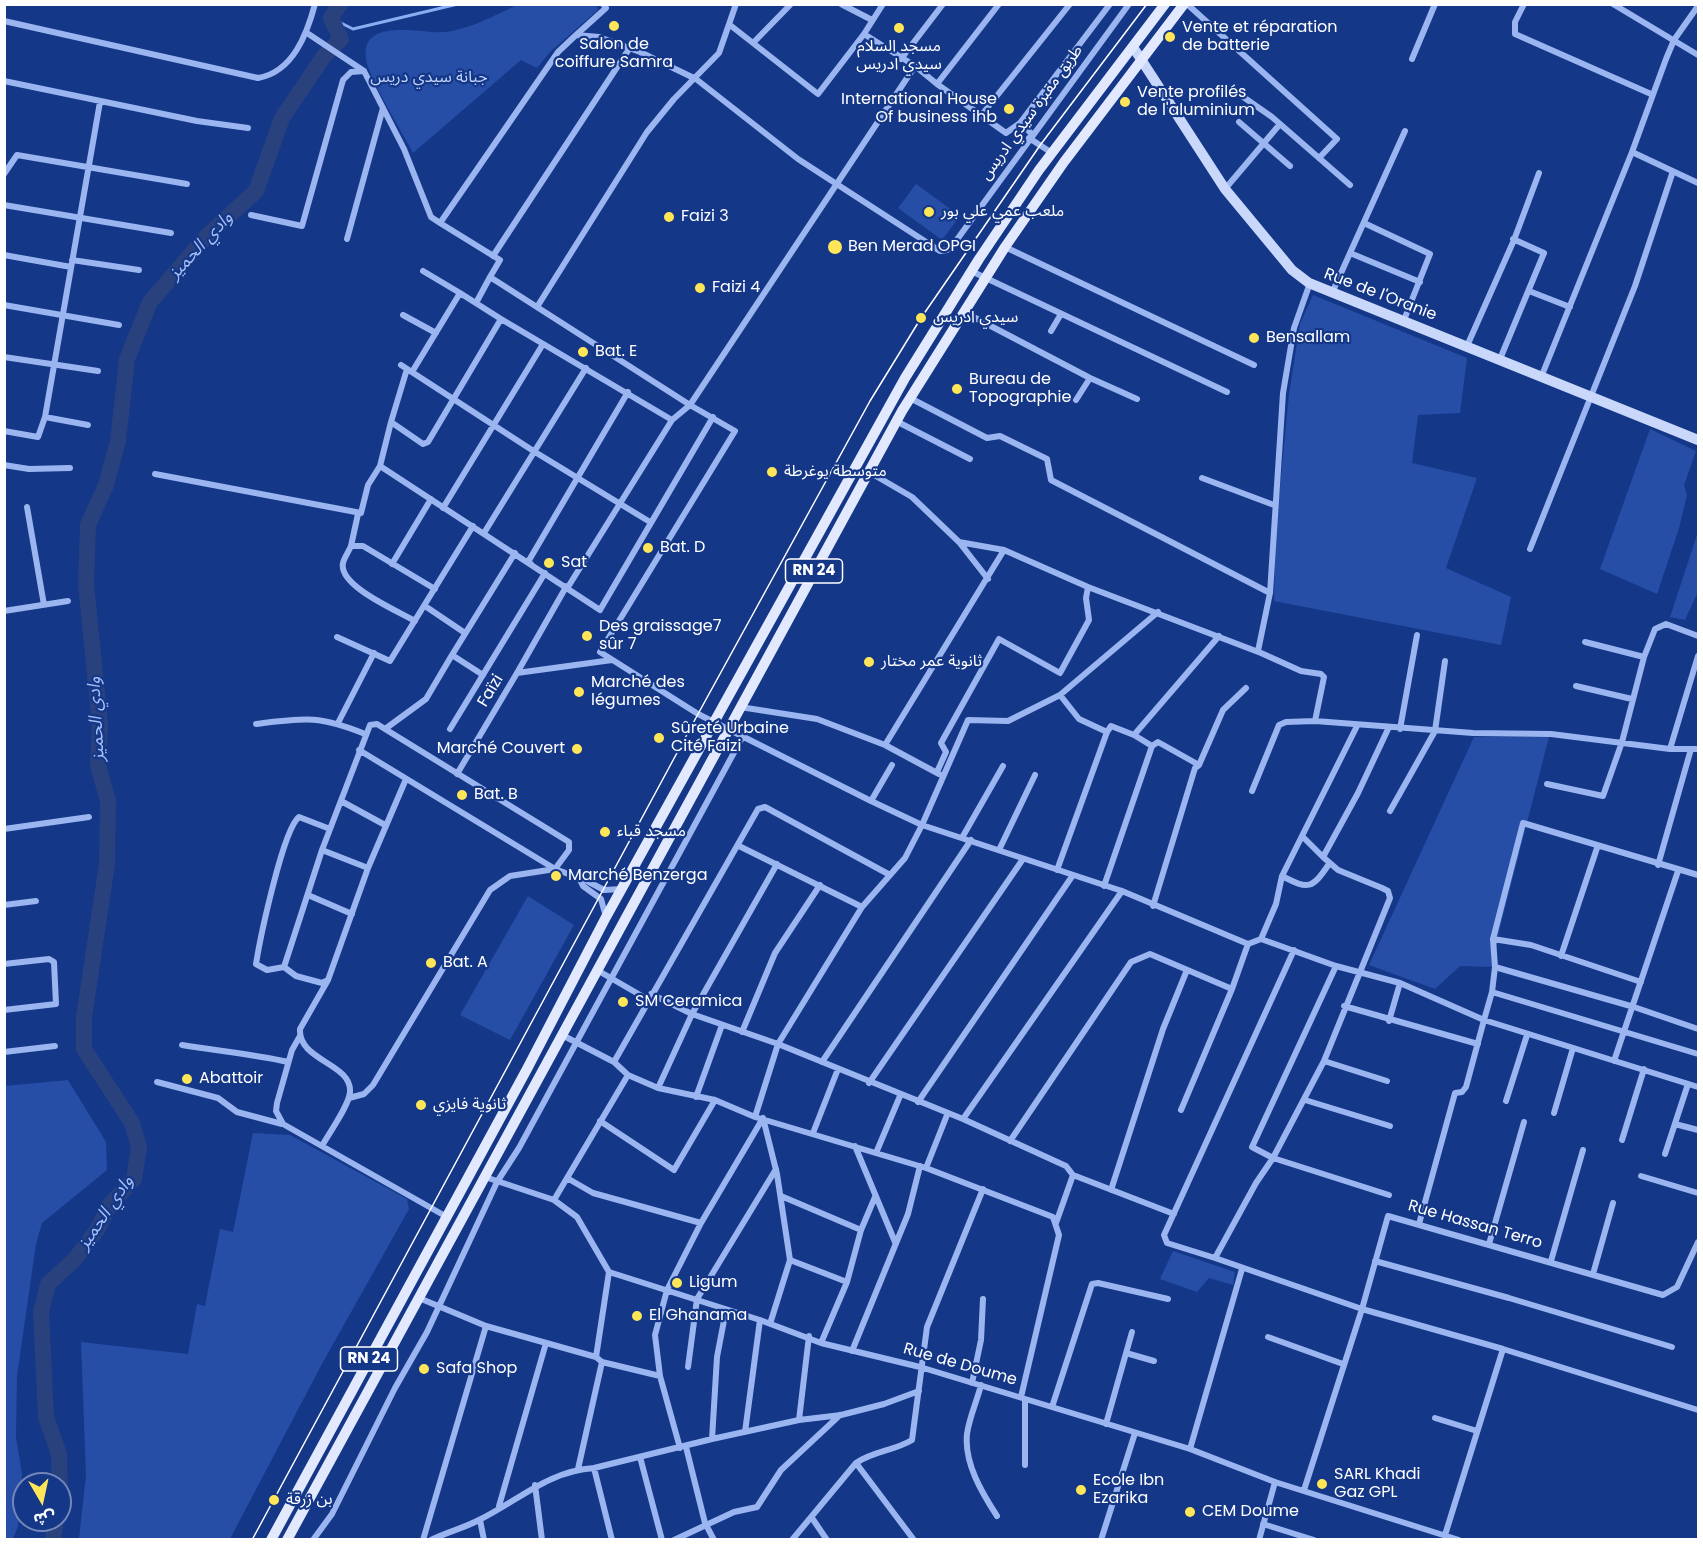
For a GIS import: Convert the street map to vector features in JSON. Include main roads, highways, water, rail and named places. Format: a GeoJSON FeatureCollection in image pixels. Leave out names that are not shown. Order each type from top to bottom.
{"type":"FeatureCollection","features":[{"type":"Feature","properties":{"kind":"main road","name":"RN 24"},"geometry":{"type":"LineString","coordinates":[[271,1539],[447,1217],[606,917],[872,434],[971,271],[1052,153],[1165,4]]}},
{"type":"Feature","properties":{"kind":"main road","name":"RN 24"},"geometry":{"type":"LineString","coordinates":[[287,1539],[896,421],[1005,247],[1064,162],[1185,4]]}},
{"type":"Feature","properties":{"kind":"main road"},"geometry":{"type":"LineString","coordinates":[[478,1159],[491,1166]]}},
{"type":"Feature","properties":{"kind":"main road"},"geometry":{"type":"LineString","coordinates":[[468,1178],[483,1181]]}},
{"type":"Feature","properties":{"kind":"waterway","name":"وادي الحميز"},"geometry":{"type":"LineString","coordinates":[[59,1472],[59,1454],[46,1417],[41,1312],[48,1284],[75,1259],[97,1230],[109,1206],[134,1179],[139,1147],[132,1123],[84,1049],[84,1017],[107,864],[108,801],[98,765],[100,724],[86,585],[88,525],[106,485],[118,441],[127,359],[150,302],[206,237],[256,191],[282,118],[324,56],[341,39],[331,18],[340,4]]}},
{"type":"Feature","properties":{"kind":"waterway"},"geometry":{"type":"LineString","coordinates":[[331,18],[353,29],[458,4]]}},
{"type":"Feature","properties":{"kind":"waterway","name":"وادي الحميز"},"geometry":{"type":"LineString","coordinates":[[53,1540],[54,1532]]}},
{"type":"Feature","properties":{"kind":"tram line"},"geometry":{"type":"LineString","coordinates":[[252,1540],[698,714],[870,401],[921,318],[1041,144],[1147,4]]}},
{"type":"Feature","properties":{"kind":"place","name":"Salon de coiffure Samra"},"geometry":{"type":"Point","coordinates":[614,26]}},
{"type":"Feature","properties":{"kind":"place","name":"مسجد السلام سيدي ادريس"},"geometry":{"type":"Point","coordinates":[899,28]}},
{"type":"Feature","properties":{"kind":"place","name":"Vente et réparation de batterie"},"geometry":{"type":"Point","coordinates":[1170,37]}},
{"type":"Feature","properties":{"kind":"place","name":"Vente profilés de l'aluminium"},"geometry":{"type":"Point","coordinates":[1125,102]}},
{"type":"Feature","properties":{"kind":"place","name":"International House Of business ihb"},"geometry":{"type":"Point","coordinates":[1009,109]}},
{"type":"Feature","properties":{"kind":"place","name":"ملعب عمي علي بور"},"geometry":{"type":"Point","coordinates":[929,212]}},
{"type":"Feature","properties":{"kind":"place","name":"Faizi 3"},"geometry":{"type":"Point","coordinates":[669,217]}},
{"type":"Feature","properties":{"kind":"place","name":"Ben Merad OPGI"},"geometry":{"type":"Point","coordinates":[835,247]}},
{"type":"Feature","properties":{"kind":"place","name":"Faizi 4"},"geometry":{"type":"Point","coordinates":[700,288]}},
{"type":"Feature","properties":{"kind":"place","name":"سيدي ادريس"},"geometry":{"type":"Point","coordinates":[921,318]}},
{"type":"Feature","properties":{"kind":"place","name":"Bensallam"},"geometry":{"type":"Point","coordinates":[1254,338]}},
{"type":"Feature","properties":{"kind":"place","name":"Bat. E"},"geometry":{"type":"Point","coordinates":[583,352]}},
{"type":"Feature","properties":{"kind":"place","name":"Bureau de Topographie"},"geometry":{"type":"Point","coordinates":[957,389]}},
{"type":"Feature","properties":{"kind":"place","name":"متوسطة يوغرطة"},"geometry":{"type":"Point","coordinates":[772,472]}},
{"type":"Feature","properties":{"kind":"place","name":"Bat. D"},"geometry":{"type":"Point","coordinates":[648,548]}},
{"type":"Feature","properties":{"kind":"place","name":"Sat"},"geometry":{"type":"Point","coordinates":[549,563]}},
{"type":"Feature","properties":{"kind":"place","name":"Des graissage7 sûr 7"},"geometry":{"type":"Point","coordinates":[587,636]}},
{"type":"Feature","properties":{"kind":"place","name":"ثانوية عمر مختار"},"geometry":{"type":"Point","coordinates":[869,662]}},
{"type":"Feature","properties":{"kind":"place","name":"Marché des légumes"},"geometry":{"type":"Point","coordinates":[579,692]}},
{"type":"Feature","properties":{"kind":"place","name":"Sûreté Urbaine Cité Faizi"},"geometry":{"type":"Point","coordinates":[659,738]}},
{"type":"Feature","properties":{"kind":"place","name":"Marché Couvert"},"geometry":{"type":"Point","coordinates":[577,749]}},
{"type":"Feature","properties":{"kind":"place","name":"Bat. B"},"geometry":{"type":"Point","coordinates":[462,795]}},
{"type":"Feature","properties":{"kind":"place","name":"مسجد قباء"},"geometry":{"type":"Point","coordinates":[605,832]}},
{"type":"Feature","properties":{"kind":"place","name":"Marché Benzerga"},"geometry":{"type":"Point","coordinates":[556,876]}},
{"type":"Feature","properties":{"kind":"place","name":"Bat. A"},"geometry":{"type":"Point","coordinates":[431,963]}},
{"type":"Feature","properties":{"kind":"place","name":"SM Ceramica"},"geometry":{"type":"Point","coordinates":[623,1002]}},
{"type":"Feature","properties":{"kind":"place","name":"Abattoir"},"geometry":{"type":"Point","coordinates":[187,1079]}},
{"type":"Feature","properties":{"kind":"place","name":"ثانوية فايزي"},"geometry":{"type":"Point","coordinates":[421,1105]}},
{"type":"Feature","properties":{"kind":"place","name":"Ligum"},"geometry":{"type":"Point","coordinates":[677,1283]}},
{"type":"Feature","properties":{"kind":"place","name":"El Ghanama"},"geometry":{"type":"Point","coordinates":[637,1316]}},
{"type":"Feature","properties":{"kind":"place","name":"Safa Shop"},"geometry":{"type":"Point","coordinates":[424,1369]}},
{"type":"Feature","properties":{"kind":"place","name":"SARL Khadi Gaz GPL"},"geometry":{"type":"Point","coordinates":[1322,1484]}},
{"type":"Feature","properties":{"kind":"place","name":"Ecole Ibn Ezarika"},"geometry":{"type":"Point","coordinates":[1081,1490]}},
{"type":"Feature","properties":{"kind":"place","name":"بن زرقة"},"geometry":{"type":"Point","coordinates":[274,1500]}},
{"type":"Feature","properties":{"kind":"place","name":"CEM Doume"},"geometry":{"type":"Point","coordinates":[1190,1512]}},
{"type":"Feature","properties":{"kind":"park label","name":"جبانة سيدي دريس"},"geometry":{"type":"Point","coordinates":[429,78]}}]}
